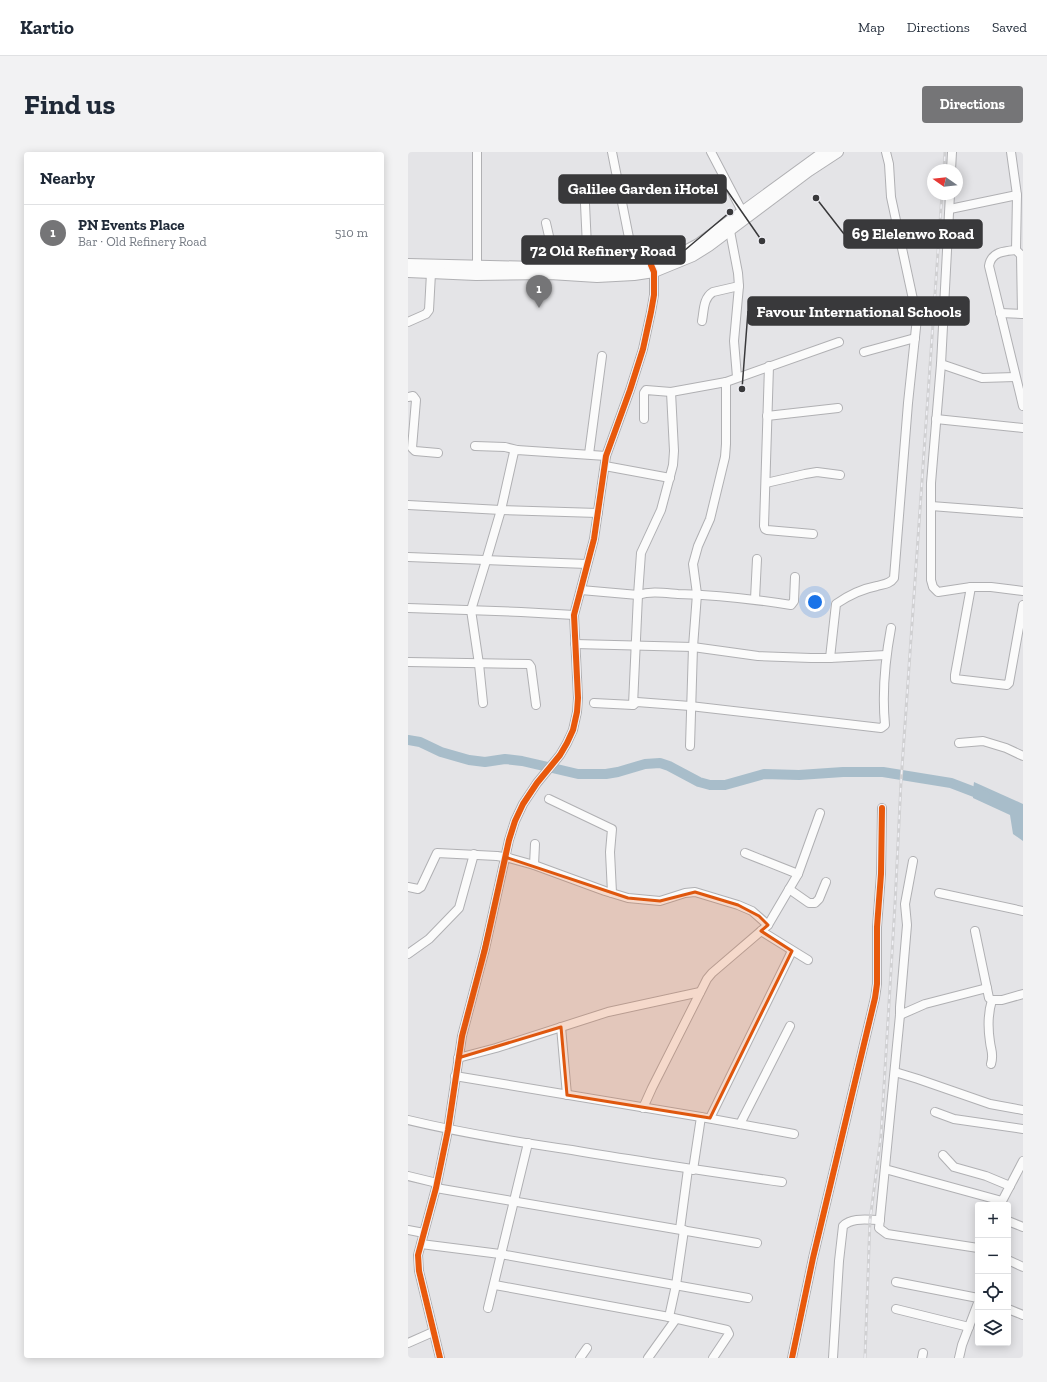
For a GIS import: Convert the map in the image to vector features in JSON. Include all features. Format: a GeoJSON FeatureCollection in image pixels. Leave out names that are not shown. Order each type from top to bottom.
{"type":"FeatureCollection","features":[{"type":"Feature","properties":{"kind":"main road"},"geometry":{"type":"LineString","coordinates":[[408,264],[652,269],[698,244],[824,152]]}},
{"type":"Feature","properties":{"kind":"main road"},"geometry":{"type":"LineString","coordinates":[[408,272],[476,275],[550,274],[608,277],[634,275],[693,256],[730,231],[838,152]]}},
{"type":"Feature","properties":{"kind":"street"},"geometry":{"type":"LineString","coordinates":[[477,152],[477,266]]}},
{"type":"Feature","properties":{"kind":"street"},"geometry":{"type":"LineString","coordinates":[[612,152],[635,268]]}},
{"type":"Feature","properties":{"kind":"street"},"geometry":{"type":"LineString","coordinates":[[711,152],[742,211]]}},
{"type":"Feature","properties":{"kind":"street"},"geometry":{"type":"LineString","coordinates":[[830,658],[834,607],[836,604],[855,592],[864,588],[888,584],[894,578],[907,411],[917,318],[891,198],[889,164],[886,152]]}},
{"type":"Feature","properties":{"kind":"street"},"geometry":{"type":"LineString","coordinates":[[951,164],[952,152]]}},
{"type":"Feature","properties":{"kind":"street"},"geometry":{"type":"LineString","coordinates":[[1000,313],[1023,314],[1019,191],[1011,152]]}},
{"type":"Feature","properties":{"kind":"street"},"geometry":{"type":"LineString","coordinates":[[950,209],[1019,191]]}},
{"type":"Feature","properties":{"kind":"street"},"geometry":{"type":"LineString","coordinates":[[950,200],[931,506],[931,580],[933,586],[938,592],[971,587],[991,587],[1023,591]]}},
{"type":"Feature","properties":{"kind":"street"},"geometry":{"type":"LineString","coordinates":[[584,204],[588,268]]}},
{"type":"Feature","properties":{"kind":"street"},"geometry":{"type":"LineString","coordinates":[[546,223],[556,268]]}},
{"type":"Feature","properties":{"kind":"street"},"geometry":{"type":"LineString","coordinates":[[730,231],[739,286],[734,341],[737,377]]}},
{"type":"Feature","properties":{"kind":"street"},"geometry":{"type":"LineString","coordinates":[[1020,253],[998,253],[990,260],[989,266],[1015,377],[1021,390],[1023,406]]}},
{"type":"Feature","properties":{"kind":"street"},"geometry":{"type":"LineString","coordinates":[[440,1358],[419,1271],[418,1255],[448,1130],[462,1036],[485,950],[509,840],[515,821],[523,804],[537,783],[560,755],[573,730],[578,698],[574,615],[594,539],[606,456],[630,390],[642,349],[652,306],[654,294],[652,269]]}},
{"type":"Feature","properties":{"kind":"street"},"geometry":{"type":"LineString","coordinates":[[408,322],[426,314],[429,310],[431,273]]}},
{"type":"Feature","properties":{"kind":"street"},"geometry":{"type":"LineString","coordinates":[[702,321],[706,300],[709,295],[713,292],[739,286]]}},
{"type":"Feature","properties":{"kind":"street"},"geometry":{"type":"LineString","coordinates":[[864,352],[915,338]]}},
{"type":"Feature","properties":{"kind":"street"},"geometry":{"type":"LineString","coordinates":[[644,419],[646,390],[671,392],[726,382],[839,342]]}},
{"type":"Feature","properties":{"kind":"street"},"geometry":{"type":"LineString","coordinates":[[589,454],[602,356]]}},
{"type":"Feature","properties":{"kind":"street"},"geometry":{"type":"LineString","coordinates":[[941,364],[978,378],[1015,377]]}},
{"type":"Feature","properties":{"kind":"street"},"geometry":{"type":"LineString","coordinates":[[769,366],[765,529],[812,534]]}},
{"type":"Feature","properties":{"kind":"street"},"geometry":{"type":"LineString","coordinates":[[690,746],[690,706],[697,594],[694,568],[695,554],[710,519],[725,457],[726,382]]}},
{"type":"Feature","properties":{"kind":"street"},"geometry":{"type":"LineString","coordinates":[[633,705],[641,553],[658,516],[670,478],[674,451],[671,392]]}},
{"type":"Feature","properties":{"kind":"street"},"geometry":{"type":"LineString","coordinates":[[408,397],[413,396],[416,400],[412,448],[415,451],[438,453]]}},
{"type":"Feature","properties":{"kind":"street"},"geometry":{"type":"LineString","coordinates":[[767,416],[838,408]]}},
{"type":"Feature","properties":{"kind":"street"},"geometry":{"type":"LineString","coordinates":[[936,419],[1023,428]]}},
{"type":"Feature","properties":{"kind":"street"},"geometry":{"type":"LineString","coordinates":[[475,446],[506,447],[517,450],[606,456]]}},
{"type":"Feature","properties":{"kind":"street"},"geometry":{"type":"LineString","coordinates":[[483,703],[479,664],[470,610],[501,510],[514,452],[517,450]]}},
{"type":"Feature","properties":{"kind":"street"},"geometry":{"type":"LineString","coordinates":[[605,466],[670,478]]}},
{"type":"Feature","properties":{"kind":"street"},"geometry":{"type":"LineString","coordinates":[[766,483],[817,472],[840,475]]}},
{"type":"Feature","properties":{"kind":"street"},"geometry":{"type":"LineString","coordinates":[[408,505],[598,513]]}},
{"type":"Feature","properties":{"kind":"street"},"geometry":{"type":"LineString","coordinates":[[931,506],[1023,513]]}},
{"type":"Feature","properties":{"kind":"street"},"geometry":{"type":"LineString","coordinates":[[408,557],[587,564]]}},
{"type":"Feature","properties":{"kind":"street"},"geometry":{"type":"LineString","coordinates":[[755,599],[757,559]]}},
{"type":"Feature","properties":{"kind":"street"},"geometry":{"type":"LineString","coordinates":[[581,590],[638,595],[647,592],[697,594],[793,604],[795,577]]}},
{"type":"Feature","properties":{"kind":"street"},"geometry":{"type":"LineString","coordinates":[[971,587],[955,679],[1007,685],[1009,683],[1023,605]]}},
{"type":"Feature","properties":{"kind":"street"},"geometry":{"type":"LineString","coordinates":[[408,608],[574,615]]}},
{"type":"Feature","properties":{"kind":"street"},"geometry":{"type":"LineString","coordinates":[[594,703],[633,705],[638,702],[690,706],[881,728],[885,725],[883,710],[886,655],[891,628]]}},
{"type":"Feature","properties":{"kind":"street"},"geometry":{"type":"LineString","coordinates":[[576,644],[693,647],[758,656],[830,658],[886,655]]}},
{"type":"Feature","properties":{"kind":"street"},"geometry":{"type":"LineString","coordinates":[[408,662],[531,666],[536,705]]}},
{"type":"Feature","properties":{"kind":"street"},"geometry":{"type":"LineString","coordinates":[[958,743],[983,741],[1006,748],[1023,756]]}},
{"type":"Feature","properties":{"kind":"street"},"geometry":{"type":"LineString","coordinates":[[549,800],[612,829],[610,852],[612,893]]}},
{"type":"Feature","properties":{"kind":"street"},"geometry":{"type":"LineString","coordinates":[[792,1358],[813,1258],[875,998],[877,984],[877,927],[881,874],[882,808]]}},
{"type":"Feature","properties":{"kind":"street"},"geometry":{"type":"LineString","coordinates":[[643,1108],[700,992],[712,973],[768,926],[798,874],[820,813]]}},
{"type":"Feature","properties":{"kind":"street"},"geometry":{"type":"LineString","coordinates":[[534,865],[535,844]]}},
{"type":"Feature","properties":{"kind":"street"},"geometry":{"type":"LineString","coordinates":[[408,887],[418,889],[422,887],[437,853],[497,856],[534,865],[628,898],[660,902],[690,891],[695,892],[738,905],[752,911],[768,926]]}},
{"type":"Feature","properties":{"kind":"street"},"geometry":{"type":"LineString","coordinates":[[745,853],[798,874]]}},
{"type":"Feature","properties":{"kind":"street"},"geometry":{"type":"LineString","coordinates":[[408,954],[429,939],[459,908],[474,854]]}},
{"type":"Feature","properties":{"kind":"street"},"geometry":{"type":"LineString","coordinates":[[913,861],[905,904],[907,925],[900,1015],[879,1228],[887,1234],[975,1248]]}},
{"type":"Feature","properties":{"kind":"street"},"geometry":{"type":"LineString","coordinates":[[789,890],[809,903],[816,903],[826,882]]}},
{"type":"Feature","properties":{"kind":"street"},"geometry":{"type":"LineString","coordinates":[[938,892],[1023,912]]}},
{"type":"Feature","properties":{"kind":"street"},"geometry":{"type":"LineString","coordinates":[[761,931],[808,960]]}},
{"type":"Feature","properties":{"kind":"street"},"geometry":{"type":"LineString","coordinates":[[975,931],[987,988],[992,1000],[990,1007],[989,1032],[993,1054],[991,1064]]}},
{"type":"Feature","properties":{"kind":"street"},"geometry":{"type":"LineString","coordinates":[[710,1118],[792,951]]}},
{"type":"Feature","properties":{"kind":"street"},"geometry":{"type":"LineString","coordinates":[[900,1015],[925,1004],[987,988]]}},
{"type":"Feature","properties":{"kind":"street"},"geometry":{"type":"LineString","coordinates":[[458,1058],[496,1048],[608,1012],[700,992]]}},
{"type":"Feature","properties":{"kind":"street"},"geometry":{"type":"LineString","coordinates":[[992,1000],[1002,1000],[1023,994]]}},
{"type":"Feature","properties":{"kind":"street"},"geometry":{"type":"LineString","coordinates":[[740,1124],[790,1026]]}},
{"type":"Feature","properties":{"kind":"street"},"geometry":{"type":"LineString","coordinates":[[561,1027],[567,1095]]}},
{"type":"Feature","properties":{"kind":"street"},"geometry":{"type":"LineString","coordinates":[[895,1072],[990,1104],[1023,1110]]}},
{"type":"Feature","properties":{"kind":"street"},"geometry":{"type":"LineString","coordinates":[[455,1076],[710,1118],[794,1134]]}},
{"type":"Feature","properties":{"kind":"street"},"geometry":{"type":"LineString","coordinates":[[935,1112],[954,1119],[1023,1129]]}},
{"type":"Feature","properties":{"kind":"street"},"geometry":{"type":"LineString","coordinates":[[648,1358],[672,1318],[682,1230],[701,1117]]}},
{"type":"Feature","properties":{"kind":"street"},"geometry":{"type":"LineString","coordinates":[[408,1120],[448,1130],[691,1170],[782,1182]]}},
{"type":"Feature","properties":{"kind":"street"},"geometry":{"type":"LineString","coordinates":[[488,1308],[495,1285],[500,1254],[528,1143]]}},
{"type":"Feature","properties":{"kind":"street"},"geometry":{"type":"LineString","coordinates":[[943,1155],[954,1167],[986,1176],[1010,1186]]}},
{"type":"Feature","properties":{"kind":"street"},"geometry":{"type":"LineString","coordinates":[[1002,1202],[1010,1186],[1021,1172],[1023,1161]]}},
{"type":"Feature","properties":{"kind":"street"},"geometry":{"type":"LineString","coordinates":[[885,1169],[998,1202]]}},
{"type":"Feature","properties":{"kind":"street"},"geometry":{"type":"LineString","coordinates":[[408,1176],[436,1185],[514,1202],[757,1243]]}},
{"type":"Feature","properties":{"kind":"street"},"geometry":{"type":"LineString","coordinates":[[833,1358],[839,1261],[843,1226],[847,1222],[856,1220],[880,1220]]}},
{"type":"Feature","properties":{"kind":"street"},"geometry":{"type":"LineString","coordinates":[[1011,1222],[1023,1227]]}},
{"type":"Feature","properties":{"kind":"street"},"geometry":{"type":"LineString","coordinates":[[408,1230],[424,1233]]}},
{"type":"Feature","properties":{"kind":"street"},"geometry":{"type":"LineString","coordinates":[[421,1244],[500,1254],[676,1284],[748,1298]]}},
{"type":"Feature","properties":{"kind":"street"},"geometry":{"type":"LineString","coordinates":[[1011,1261],[1023,1267]]}},
{"type":"Feature","properties":{"kind":"street"},"geometry":{"type":"LineString","coordinates":[[896,1282],[975,1297]]}},
{"type":"Feature","properties":{"kind":"street"},"geometry":{"type":"LineString","coordinates":[[495,1285],[672,1318],[727,1330],[729,1334],[713,1358]]}},
{"type":"Feature","properties":{"kind":"street"},"geometry":{"type":"LineString","coordinates":[[896,1309],[969,1327]]}},
{"type":"Feature","properties":{"kind":"street"},"geometry":{"type":"LineString","coordinates":[[959,1358],[975,1310]]}},
{"type":"Feature","properties":{"kind":"street"},"geometry":{"type":"LineString","coordinates":[[1010,1310],[1023,1315]]}},
{"type":"Feature","properties":{"kind":"street"},"geometry":{"type":"LineString","coordinates":[[408,1342],[433,1332]]}},
{"type":"Feature","properties":{"kind":"street"},"geometry":{"type":"LineString","coordinates":[[580,1358],[587,1348]]}},
{"type":"Feature","properties":{"kind":"highlighted area"},"geometry":{"type":"Polygon","coordinates":[[[505,857],[628,898],[660,901],[695,892],[738,905],[759,916],[768,925],[761,931],[792,951],[710,1118],[567,1095],[561,1027],[458,1058],[505,857]]]}},
{"type":"Feature","properties":{"kind":"water"},"geometry":{"type":"Polygon","coordinates":[[[974,782],[1023,804],[1023,841],[1013,834],[1010,815],[973,798],[974,782]]]}},
{"type":"Feature","properties":{"kind":"waterway"},"geometry":{"type":"LineString","coordinates":[[408,740],[420,742],[441,752],[469,760],[485,762],[505,759],[522,761],[578,774],[606,774],[645,764],[660,763],[669,766],[699,782],[710,785],[725,785],[764,774],[799,775],[843,772],[883,772],[951,783],[985,796]]}},
{"type":"Feature","properties":{"kind":"railway"},"geometry":{"type":"LineString","coordinates":[[944,164],[945,152]]}},
{"type":"Feature","properties":{"kind":"railway"},"geometry":{"type":"LineString","coordinates":[[865,1358],[870,1220],[881,1136],[901,782],[942,200]]}},
{"type":"Feature","properties":{"kind":"cycle path"},"geometry":{"type":"LineString","coordinates":[[440,1358],[419,1271],[418,1255],[436,1188],[448,1130],[462,1036],[485,949],[509,840],[515,821],[523,804],[537,783],[560,755],[573,730],[578,698],[574,615],[594,539],[606,456],[643,349],[654,295],[654,272],[651,265]]}},
{"type":"Feature","properties":{"kind":"cycle path"},"geometry":{"type":"LineString","coordinates":[[792,1358],[813,1258],[875,998],[877,984],[877,927],[881,874],[882,808]]}},
{"type":"Feature","properties":{"kind":"place","name":"69 Elelenwo Road"},"geometry":{"type":"Point","coordinates":[816,198]}},
{"type":"Feature","properties":{"kind":"place","name":"72 Old Refinery Road"},"geometry":{"type":"Point","coordinates":[730,212]}},
{"type":"Feature","properties":{"kind":"place","name":"Galilee Garden iHotel"},"geometry":{"type":"Point","coordinates":[762,241]}},
{"type":"Feature","properties":{"kind":"place","name":"PN Events Place"},"geometry":{"type":"Point","coordinates":[539,308]}},
{"type":"Feature","properties":{"kind":"place","name":"Favour International Schools"},"geometry":{"type":"Point","coordinates":[742,389]}}]}
